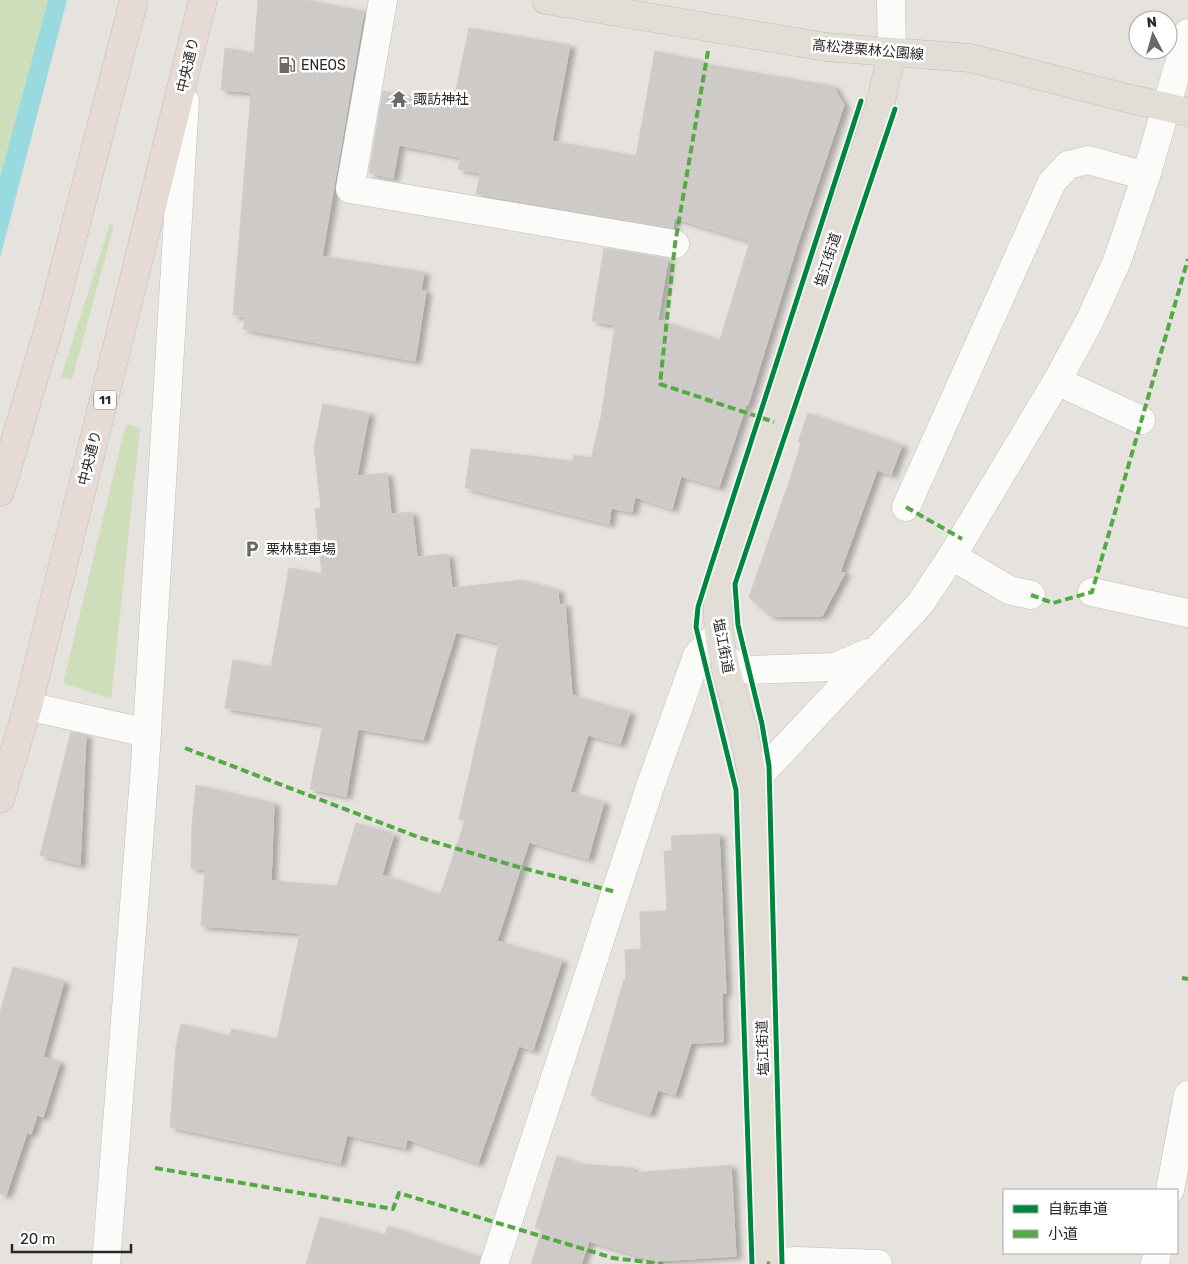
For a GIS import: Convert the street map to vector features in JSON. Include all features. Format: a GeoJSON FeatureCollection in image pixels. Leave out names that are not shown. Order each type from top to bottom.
{"type":"FeatureCollection","features":[{"type":"Feature","properties":{"kind":"highway"},"geometry":{"type":"LineString","coordinates":[[0,492],[50,324],[134,0]]}},
{"type":"Feature","properties":{"kind":"highway","name":"中央通り"},"geometry":{"type":"LineString","coordinates":[[0,799],[28,706],[188,67],[203,0]]}},
{"type":"Feature","properties":{"kind":"main road","name":"高松港栗林公園線"},"geometry":{"type":"LineString","coordinates":[[546,0],[798,43],[892,53],[970,58],[1177,110]]}},
{"type":"Feature","properties":{"kind":"main road","name":"塩江街道"},"geometry":{"type":"LineString","coordinates":[[770,1264],[754,782],[721,646],[716,613],[719,591],[880,105],[892,53]]}},
{"type":"Feature","properties":{"kind":"street"},"geometry":{"type":"LineString","coordinates":[[383,0],[350,189],[674,244]]}},
{"type":"Feature","properties":{"kind":"street"},"geometry":{"type":"LineString","coordinates":[[891,0],[892,53]]}},
{"type":"Feature","properties":{"kind":"street"},"geometry":{"type":"LineString","coordinates":[[754,782],[920,604],[952,556],[1057,381],[1089,322],[1117,261],[1146,176],[1177,110],[1188,33]]}},
{"type":"Feature","properties":{"kind":"street"},"geometry":{"type":"LineString","coordinates":[[106,1264],[147,733],[188,67]]}},
{"type":"Feature","properties":{"kind":"street"},"geometry":{"type":"LineString","coordinates":[[906,507],[1052,182],[1068,164],[1088,160],[1146,176]]}},
{"type":"Feature","properties":{"kind":"street"},"geometry":{"type":"LineString","coordinates":[[1057,381],[1141,420]]}},
{"type":"Feature","properties":{"kind":"street"},"geometry":{"type":"LineString","coordinates":[[952,556],[1009,590],[1031,596]]}},
{"type":"Feature","properties":{"kind":"street"},"geometry":{"type":"LineString","coordinates":[[1092,592],[1188,613]]}},
{"type":"Feature","properties":{"kind":"street"},"geometry":{"type":"LineString","coordinates":[[494,1264],[661,756],[697,656],[721,646],[749,670],[835,667],[876,650]]}},
{"type":"Feature","properties":{"kind":"street"},"geometry":{"type":"LineString","coordinates":[[28,706],[147,733]]}},
{"type":"Feature","properties":{"kind":"street"},"geometry":{"type":"LineString","coordinates":[[1170,1189],[1188,1095]]}},
{"type":"Feature","properties":{"kind":"street"},"geometry":{"type":"LineString","coordinates":[[770,1264],[796,1261],[878,1264]]}},
{"type":"Feature","properties":{"kind":"green space"},"geometry":{"type":"Polygon","coordinates":[[[0,0],[48,0],[0,177],[0,0]]]}},
{"type":"Feature","properties":{"kind":"green space"},"geometry":{"type":"Polygon","coordinates":[[[110,224],[114,225],[72,380],[61,377],[110,224]]]}},
{"type":"Feature","properties":{"kind":"green space"},"geometry":{"type":"Polygon","coordinates":[[[126,424],[140,428],[111,699],[63,683],[126,424]]]}},
{"type":"Feature","properties":{"kind":"water"},"geometry":{"type":"Polygon","coordinates":[[[48,0],[67,0],[0,258],[0,177],[48,0]]]}},
{"type":"Feature","properties":{"kind":"building"},"geometry":{"type":"Polygon","coordinates":[[[258,0],[306,0],[364,11],[322,256],[424,272],[421,290],[426,291],[415,361],[243,329],[246,317],[233,315],[251,92],[221,90],[225,48],[254,53],[258,0]]]}},
{"type":"Feature","properties":{"kind":"building"},"geometry":{"type":"Polygon","coordinates":[[[469,28],[570,45],[552,141],[636,156],[655,51],[699,60],[699,63],[833,86],[844,105],[797,245],[748,405],[746,405],[719,487],[681,476],[672,509],[635,497],[632,512],[611,508],[609,524],[465,488],[471,449],[573,461],[574,455],[591,458],[601,417],[615,325],[592,321],[604,248],[668,259],[658,320],[720,340],[750,241],[674,218],[673,228],[476,194],[480,173],[458,169],[460,157],[399,145],[393,178],[369,173],[383,91],[453,104],[469,28]]]}},
{"type":"Feature","properties":{"kind":"building"},"geometry":{"type":"Polygon","coordinates":[[[323,404],[369,413],[357,476],[387,473],[391,514],[412,512],[417,557],[448,554],[452,588],[522,580],[558,590],[559,605],[565,604],[572,695],[630,712],[620,744],[588,735],[570,792],[604,802],[588,859],[529,842],[497,941],[562,960],[533,1050],[519,1046],[478,1163],[407,1139],[405,1148],[347,1135],[340,1163],[170,1127],[176,1046],[181,1024],[230,1036],[232,1029],[277,1039],[300,933],[201,926],[205,869],[191,868],[192,825],[196,785],[274,803],[271,881],[337,886],[356,823],[394,834],[382,875],[440,895],[465,820],[459,819],[499,643],[456,632],[423,740],[358,729],[346,796],[310,789],[323,724],[225,708],[233,660],[271,667],[289,568],[322,574],[315,509],[321,508],[314,448],[323,404]]]}},
{"type":"Feature","properties":{"kind":"building"},"geometry":{"type":"Polygon","coordinates":[[[808,413],[902,445],[891,475],[877,470],[840,572],[845,573],[822,616],[770,616],[749,597],[790,479],[801,443],[798,442],[808,413]]]}},
{"type":"Feature","properties":{"kind":"building"},"geometry":{"type":"Polygon","coordinates":[[[71,732],[86,735],[80,865],[40,855],[71,732]]]}},
{"type":"Feature","properties":{"kind":"building"},"geometry":{"type":"Polygon","coordinates":[[[719,834],[726,993],[722,993],[723,1042],[691,1043],[675,1095],[658,1090],[650,1114],[591,1095],[624,979],[626,980],[625,950],[641,949],[640,912],[667,911],[664,851],[672,851],[671,836],[719,834]]]}},
{"type":"Feature","properties":{"kind":"building"},"geometry":{"type":"Polygon","coordinates":[[[13,967],[64,981],[43,1057],[60,1062],[43,1117],[37,1115],[31,1134],[27,1133],[6,1195],[0,1194],[0,1013],[13,967]]]}},
{"type":"Feature","properties":{"kind":"building"},"geometry":{"type":"Polygon","coordinates":[[[557,1156],[581,1164],[634,1168],[632,1173],[731,1165],[736,1256],[656,1261],[589,1241],[581,1264],[531,1264],[542,1230],[535,1228],[557,1156]]]}},
{"type":"Feature","properties":{"kind":"building"},"geometry":{"type":"Polygon","coordinates":[[[320,1217],[385,1235],[388,1226],[480,1257],[479,1264],[306,1264],[320,1217]]]}},
{"type":"Feature","properties":{"kind":"marked path"},"geometry":{"type":"LineString","coordinates":[[708,51],[675,244],[660,384],[774,422]]}},
{"type":"Feature","properties":{"kind":"marked path"},"geometry":{"type":"LineString","coordinates":[[1031,595],[1053,603],[1092,592],[1188,259]]}},
{"type":"Feature","properties":{"kind":"marked path"},"geometry":{"type":"LineString","coordinates":[[906,507],[962,539]]}},
{"type":"Feature","properties":{"kind":"marked path"},"geometry":{"type":"LineString","coordinates":[[185,748],[418,837],[515,866],[616,892]]}},
{"type":"Feature","properties":{"kind":"marked path"},"geometry":{"type":"LineString","coordinates":[[1182,978],[1188,979]]}},
{"type":"Feature","properties":{"kind":"marked path"},"geometry":{"type":"LineString","coordinates":[[155,1168],[393,1209],[399,1193],[613,1258],[663,1264]]}},
{"type":"Feature","properties":{"kind":"cycle path"},"geometry":{"type":"LineString","coordinates":[[752,1264],[736,790],[696,627],[698,607],[861,101]]}},
{"type":"Feature","properties":{"kind":"cycle path"},"geometry":{"type":"LineString","coordinates":[[782,1264],[769,766],[762,724],[738,625],[735,584],[895,109]]}},
{"type":"Feature","properties":{"kind":"place","name":"ENEOS"},"geometry":{"type":"Point","coordinates":[287,65]}},
{"type":"Feature","properties":{"kind":"place","name":"諏訪神社"},"geometry":{"type":"Point","coordinates":[399,99]}},
{"type":"Feature","properties":{"kind":"place","name":"栗林駐車場"},"geometry":{"type":"Point","coordinates":[252,549]}}]}
